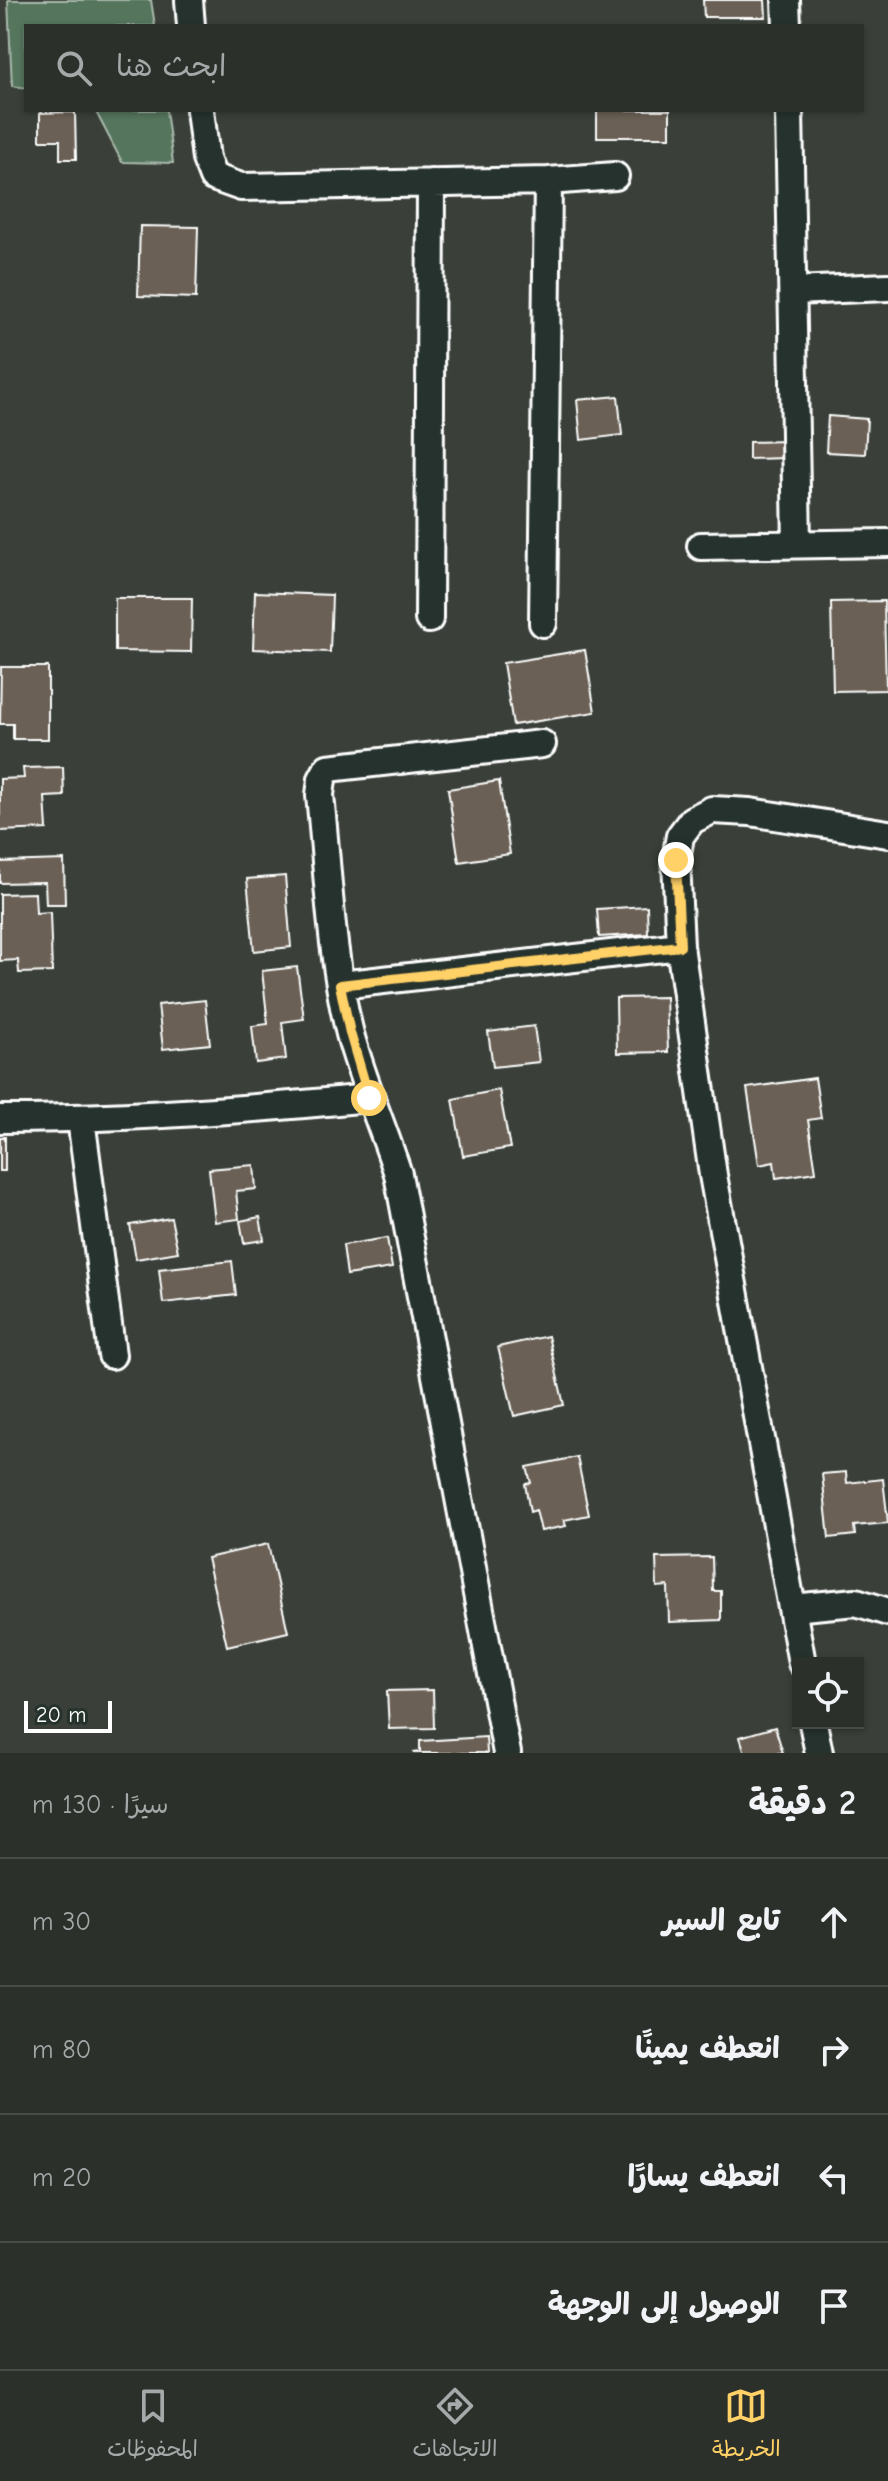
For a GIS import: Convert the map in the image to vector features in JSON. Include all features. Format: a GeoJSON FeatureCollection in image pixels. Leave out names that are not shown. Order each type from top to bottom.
{"type":"FeatureCollection","features":[{"type":"Feature","properties":{"kind":"street"},"geometry":{"type":"LineString","coordinates":[[189,0],[191,24]]}},
{"type":"Feature","properties":{"kind":"street"},"geometry":{"type":"LineString","coordinates":[[786,0],[787,24]]}},
{"type":"Feature","properties":{"kind":"street"},"geometry":{"type":"LineString","coordinates":[[200,112],[206,159],[213,177],[241,187],[548,181],[615,176]]}},
{"type":"Feature","properties":{"kind":"street"},"geometry":{"type":"LineString","coordinates":[[789,112],[797,544]]}},
{"type":"Feature","properties":{"kind":"street"},"geometry":{"type":"LineString","coordinates":[[543,623],[548,181]]}},
{"type":"Feature","properties":{"kind":"street"},"geometry":{"type":"LineString","coordinates":[[429,619],[431,183]]}},
{"type":"Feature","properties":{"kind":"street"},"geometry":{"type":"LineString","coordinates":[[793,291],[888,287]]}},
{"type":"Feature","properties":{"kind":"street"},"geometry":{"type":"LineString","coordinates":[[701,546],[888,543]]}},
{"type":"Feature","properties":{"kind":"street"},"geometry":{"type":"LineString","coordinates":[[507,1753],[398,1174],[385,1133],[369,1098],[340,985],[320,795],[322,779],[328,768],[542,744]]}},
{"type":"Feature","properties":{"kind":"street"},"geometry":{"type":"LineString","coordinates":[[801,1657],[713,1175],[680,946],[676,860],[680,836],[692,820],[712,810],[750,812],[888,834]]}},
{"type":"Feature","properties":{"kind":"street"},"geometry":{"type":"LineString","coordinates":[[340,985],[680,946]]}},
{"type":"Feature","properties":{"kind":"street"},"geometry":{"type":"LineString","coordinates":[[0,1119],[81,1119],[369,1098]]}},
{"type":"Feature","properties":{"kind":"street"},"geometry":{"type":"LineString","coordinates":[[81,1119],[112,1355]]}},
{"type":"Feature","properties":{"kind":"street"},"geometry":{"type":"LineString","coordinates":[[792,1608],[856,1602],[888,1612]]}},
{"type":"Feature","properties":{"kind":"street"},"geometry":{"type":"LineString","coordinates":[[814,1729],[819,1753]]}},
{"type":"Feature","properties":{"kind":"green space"},"geometry":{"type":"Polygon","coordinates":[[[8,0],[151,0],[155,24],[24,24],[24,88],[12,86],[8,0]]]}},
{"type":"Feature","properties":{"kind":"green space"},"geometry":{"type":"Polygon","coordinates":[[[96,112],[166,112],[173,163],[122,162],[96,112]]]}},
{"type":"Feature","properties":{"kind":"building"},"geometry":{"type":"Polygon","coordinates":[[[703,0],[765,0],[766,17],[704,17],[703,0]]]}},
{"type":"Feature","properties":{"kind":"building"},"geometry":{"type":"Polygon","coordinates":[[[75,112],[76,159],[60,159],[60,140],[40,140],[40,113],[75,112]]]}},
{"type":"Feature","properties":{"kind":"building"},"geometry":{"type":"Polygon","coordinates":[[[597,112],[670,112],[670,137],[597,137],[597,112]]]}},
{"type":"Feature","properties":{"kind":"building"},"geometry":{"type":"Polygon","coordinates":[[[140,226],[198,227],[196,298],[138,296],[140,226]]]}},
{"type":"Feature","properties":{"kind":"building"},"geometry":{"type":"Polygon","coordinates":[[[618,396],[622,435],[581,440],[577,400],[618,396]]]}},
{"type":"Feature","properties":{"kind":"building"},"geometry":{"type":"Polygon","coordinates":[[[828,416],[867,419],[865,454],[826,452],[828,416]]]}},
{"type":"Feature","properties":{"kind":"building"},"geometry":{"type":"Polygon","coordinates":[[[785,441],[785,458],[749,459],[749,442],[785,441]]]}},
{"type":"Feature","properties":{"kind":"building"},"geometry":{"type":"Polygon","coordinates":[[[255,592],[332,595],[330,652],[253,649],[255,592]]]}},
{"type":"Feature","properties":{"kind":"building"},"geometry":{"type":"Polygon","coordinates":[[[115,598],[192,598],[191,652],[115,651],[115,598]]]}},
{"type":"Feature","properties":{"kind":"building"},"geometry":{"type":"Polygon","coordinates":[[[884,601],[886,690],[833,691],[831,602],[884,601]]]}},
{"type":"Feature","properties":{"kind":"building"},"geometry":{"type":"Polygon","coordinates":[[[585,650],[595,712],[513,725],[503,663],[585,650]]]}},
{"type":"Feature","properties":{"kind":"building"},"geometry":{"type":"Polygon","coordinates":[[[1,667],[48,667],[48,739],[13,739],[13,724],[0,724],[1,667]]]}},
{"type":"Feature","properties":{"kind":"building"},"geometry":{"type":"Polygon","coordinates":[[[63,767],[64,796],[45,797],[47,829],[0,831],[0,779],[24,778],[23,768],[63,767]]]}},
{"type":"Feature","properties":{"kind":"building"},"geometry":{"type":"Polygon","coordinates":[[[499,781],[510,854],[459,862],[448,789],[499,781]]]}},
{"type":"Feature","properties":{"kind":"building"},"geometry":{"type":"Polygon","coordinates":[[[64,860],[65,904],[46,904],[45,882],[0,883],[0,862],[64,860]]]}},
{"type":"Feature","properties":{"kind":"building"},"geometry":{"type":"Polygon","coordinates":[[[285,876],[291,947],[254,951],[247,879],[285,876]]]}},
{"type":"Feature","properties":{"kind":"building"},"geometry":{"type":"Polygon","coordinates":[[[35,893],[36,913],[50,912],[52,972],[19,973],[18,960],[0,961],[0,894],[35,893]]]}},
{"type":"Feature","properties":{"kind":"building"},"geometry":{"type":"Polygon","coordinates":[[[647,906],[648,934],[599,937],[597,909],[647,906]]]}},
{"type":"Feature","properties":{"kind":"building"},"geometry":{"type":"Polygon","coordinates":[[[297,967],[304,1019],[282,1022],[286,1059],[256,1063],[252,1026],[268,1024],[262,971],[297,967]]]}},
{"type":"Feature","properties":{"kind":"building"},"geometry":{"type":"Polygon","coordinates":[[[666,997],[668,1052],[617,1053],[616,998],[666,997]]]}},
{"type":"Feature","properties":{"kind":"building"},"geometry":{"type":"Polygon","coordinates":[[[205,1000],[210,1044],[163,1049],[158,1005],[205,1000]]]}},
{"type":"Feature","properties":{"kind":"building"},"geometry":{"type":"Polygon","coordinates":[[[534,1026],[539,1062],[493,1067],[488,1032],[534,1026]]]}},
{"type":"Feature","properties":{"kind":"building"},"geometry":{"type":"Polygon","coordinates":[[[815,1078],[821,1118],[808,1120],[816,1172],[776,1178],[774,1162],[759,1165],[747,1088],[815,1078]]]}},
{"type":"Feature","properties":{"kind":"building"},"geometry":{"type":"Polygon","coordinates":[[[499,1090],[510,1148],[463,1156],[453,1099],[499,1090]]]}},
{"type":"Feature","properties":{"kind":"building"},"geometry":{"type":"Polygon","coordinates":[[[0,1137],[5,1137],[5,1171],[0,1171],[0,1137]]]}},
{"type":"Feature","properties":{"kind":"building"},"geometry":{"type":"Polygon","coordinates":[[[254,1165],[256,1189],[236,1191],[239,1219],[215,1222],[209,1169],[254,1165]]]}},
{"type":"Feature","properties":{"kind":"building"},"geometry":{"type":"Polygon","coordinates":[[[260,1217],[264,1240],[244,1243],[240,1221],[260,1217]]]}},
{"type":"Feature","properties":{"kind":"building"},"geometry":{"type":"Polygon","coordinates":[[[171,1218],[178,1252],[136,1259],[130,1225],[171,1218]]]}},
{"type":"Feature","properties":{"kind":"building"},"geometry":{"type":"Polygon","coordinates":[[[387,1238],[392,1268],[347,1275],[343,1245],[387,1238]]]}},
{"type":"Feature","properties":{"kind":"building"},"geometry":{"type":"Polygon","coordinates":[[[232,1261],[236,1295],[163,1303],[159,1269],[232,1261]]]}},
{"type":"Feature","properties":{"kind":"building"},"geometry":{"type":"Polygon","coordinates":[[[548,1336],[564,1405],[514,1416],[498,1347],[548,1336]]]}},
{"type":"Feature","properties":{"kind":"building"},"geometry":{"type":"Polygon","coordinates":[[[577,1457],[589,1515],[564,1520],[566,1526],[541,1531],[536,1510],[530,1512],[525,1484],[531,1483],[527,1467],[577,1457]]]}},
{"type":"Feature","properties":{"kind":"building"},"geometry":{"type":"Polygon","coordinates":[[[846,1472],[847,1483],[883,1479],[888,1523],[854,1526],[855,1535],[829,1538],[822,1474],[846,1472]]]}},
{"type":"Feature","properties":{"kind":"building"},"geometry":{"type":"Polygon","coordinates":[[[268,1544],[288,1632],[227,1646],[207,1558],[268,1544]]]}},
{"type":"Feature","properties":{"kind":"building"},"geometry":{"type":"Polygon","coordinates":[[[712,1557],[713,1591],[721,1591],[721,1620],[669,1622],[668,1586],[657,1587],[656,1558],[712,1557]]]}},
{"type":"Feature","properties":{"kind":"building"},"geometry":{"type":"Polygon","coordinates":[[[433,1690],[434,1728],[389,1729],[387,1691],[433,1690]]]}},
{"type":"Feature","properties":{"kind":"building"},"geometry":{"type":"Polygon","coordinates":[[[775,1727],[783,1753],[745,1753],[740,1737],[775,1727]]]}},
{"type":"Feature","properties":{"kind":"building"},"geometry":{"type":"Polygon","coordinates":[[[486,1737],[487,1753],[413,1753],[420,1752],[420,1741],[486,1737]]]}},
{"type":"Feature","properties":{"kind":"route"},"geometry":{"type":"LineString","coordinates":[[369,1098],[340,985],[680,946],[676,860]]}}]}
